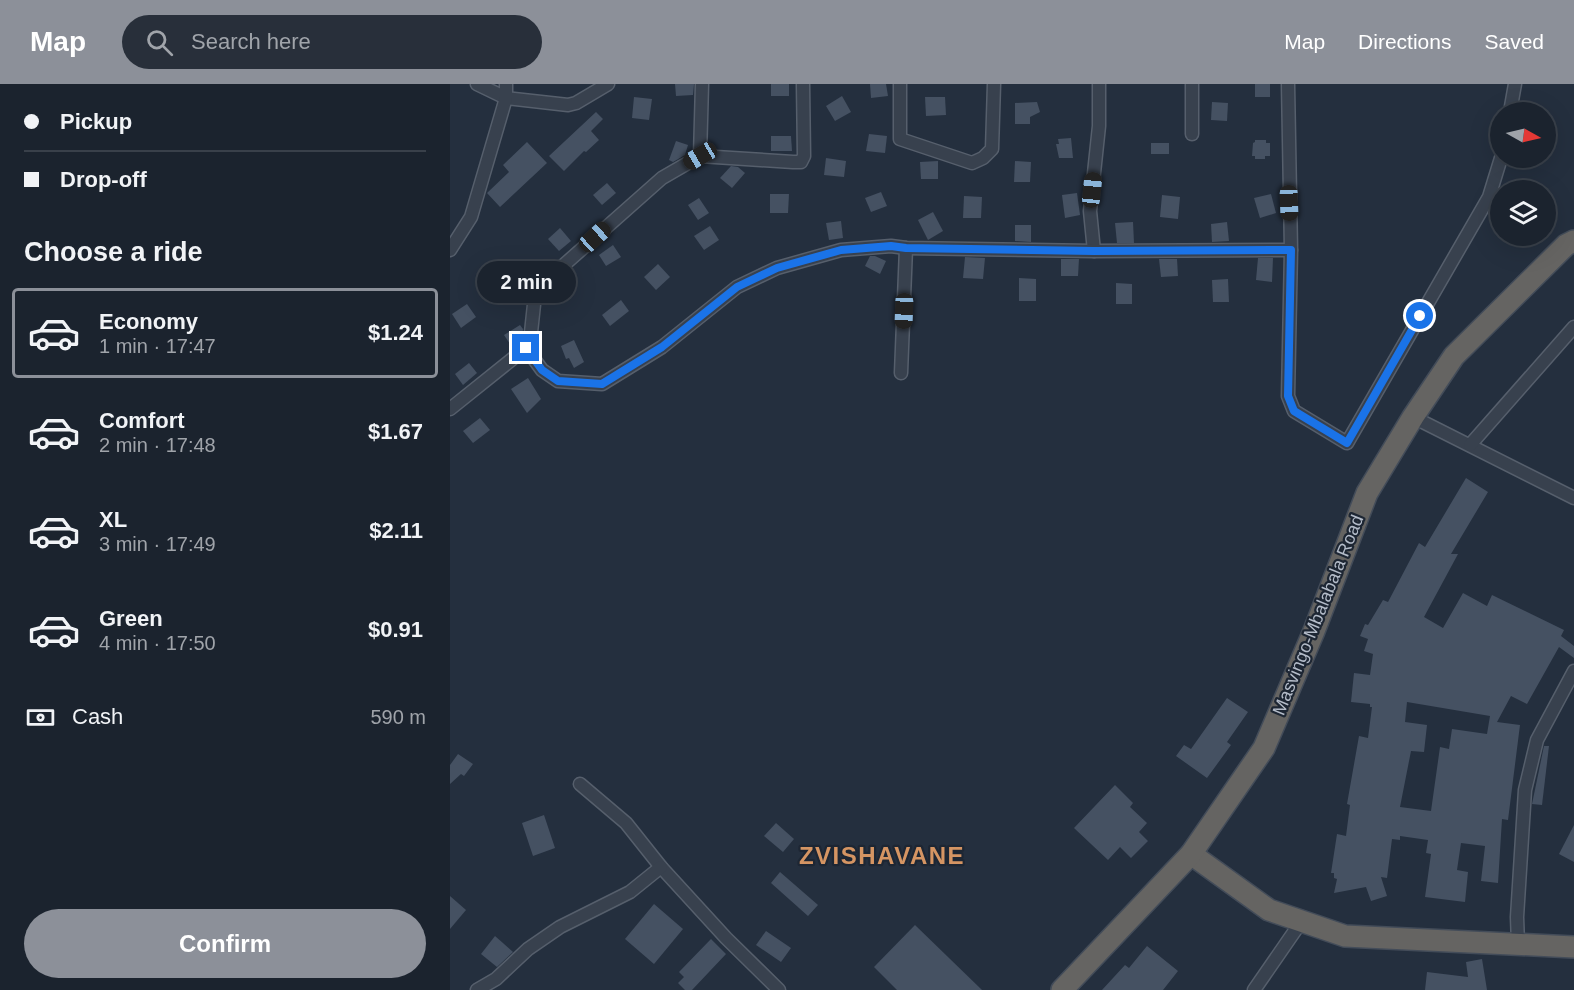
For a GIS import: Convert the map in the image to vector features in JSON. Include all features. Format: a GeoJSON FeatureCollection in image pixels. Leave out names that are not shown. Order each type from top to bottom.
{"type":"FeatureCollection","features":[{"type":"Feature","properties":{"kind":"highway","name":"Masvingo-Mbalabala Road"},"geometry":{"type":"LineString","coordinates":[[1062,990],[1191,854],[1264,748],[1314,631],[1367,493],[1413,417],[1454,356],[1566,245],[1574,241]]}},
{"type":"Feature","properties":{"kind":"highway"},"geometry":{"type":"LineString","coordinates":[[1191,854],[1269,910],[1345,936],[1574,947]]}},
{"type":"Feature","properties":{"kind":"street"},"geometry":{"type":"LineString","coordinates":[[477,84],[506,98],[572,104],[608,84]]}},
{"type":"Feature","properties":{"kind":"street"},"geometry":{"type":"LineString","coordinates":[[450,250],[471,217],[506,98],[506,84]]}},
{"type":"Feature","properties":{"kind":"street"},"geometry":{"type":"LineString","coordinates":[[700,156],[702,84]]}},
{"type":"Feature","properties":{"kind":"street"},"geometry":{"type":"LineString","coordinates":[[450,409],[526,348],[530,342],[535,295],[539,287],[662,178],[700,156],[801,162],[804,156],[802,84]]}},
{"type":"Feature","properties":{"kind":"street"},"geometry":{"type":"LineString","coordinates":[[900,84],[900,139],[972,163],[983,158],[992,149],[994,84]]}},
{"type":"Feature","properties":{"kind":"street"},"geometry":{"type":"LineString","coordinates":[[1094,251],[1090,211],[1099,126],[1099,84]]}},
{"type":"Feature","properties":{"kind":"street"},"geometry":{"type":"LineString","coordinates":[[1192,84],[1192,134]]}},
{"type":"Feature","properties":{"kind":"street"},"geometry":{"type":"LineString","coordinates":[[1288,84],[1291,250],[1288,396],[1294,411],[1347,443],[1490,197],[1498,168]]}},
{"type":"Feature","properties":{"kind":"street"},"geometry":{"type":"LineString","coordinates":[[1512,102],[1515,84]]}},
{"type":"Feature","properties":{"kind":"street"},"geometry":{"type":"LineString","coordinates":[[526,348],[542,370],[558,381],[602,384],[662,347],[737,287],[777,268],[841,250],[891,246],[1094,251],[1291,250]]}},
{"type":"Feature","properties":{"kind":"street"},"geometry":{"type":"LineString","coordinates":[[901,373],[906,248]]}},
{"type":"Feature","properties":{"kind":"street"},"geometry":{"type":"LineString","coordinates":[[1470,446],[1574,327]]}},
{"type":"Feature","properties":{"kind":"street"},"geometry":{"type":"LineString","coordinates":[[1413,417],[1574,498]]}},
{"type":"Feature","properties":{"kind":"street"},"geometry":{"type":"LineString","coordinates":[[1518,944],[1517,917],[1525,790],[1537,740],[1574,670]]}},
{"type":"Feature","properties":{"kind":"street"},"geometry":{"type":"LineString","coordinates":[[580,784],[626,823],[726,938],[779,990]]}},
{"type":"Feature","properties":{"kind":"street"},"geometry":{"type":"LineString","coordinates":[[477,990],[496,978],[528,949],[560,927],[630,892],[662,867]]}},
{"type":"Feature","properties":{"kind":"street"},"geometry":{"type":"LineString","coordinates":[[1254,990],[1301,922]]}},
{"type":"Feature","properties":{"kind":"building"},"geometry":{"type":"Polygon","coordinates":[[[675,84],[694,84],[693,95],[676,96],[675,84]]]}},
{"type":"Feature","properties":{"kind":"building"},"geometry":{"type":"Polygon","coordinates":[[[771,84],[789,84],[789,96],[771,96],[771,84]]]}},
{"type":"Feature","properties":{"kind":"building"},"geometry":{"type":"Polygon","coordinates":[[[870,84],[886,84],[888,96],[871,98],[870,84]]]}},
{"type":"Feature","properties":{"kind":"building"},"geometry":{"type":"Polygon","coordinates":[[[1255,84],[1270,84],[1270,97],[1255,97],[1255,84]]]}},
{"type":"Feature","properties":{"kind":"building"},"geometry":{"type":"Polygon","coordinates":[[[842,96],[851,112],[835,121],[826,106],[842,96]]]}},
{"type":"Feature","properties":{"kind":"building"},"geometry":{"type":"Polygon","coordinates":[[[634,97],[652,99],[649,120],[632,118],[634,97]]]}},
{"type":"Feature","properties":{"kind":"building"},"geometry":{"type":"Polygon","coordinates":[[[925,97],[945,97],[946,115],[926,116],[925,97]]]}},
{"type":"Feature","properties":{"kind":"building"},"geometry":{"type":"Polygon","coordinates":[[[1037,102],[1040,112],[1030,117],[1030,124],[1015,124],[1015,103],[1037,102]]]}},
{"type":"Feature","properties":{"kind":"building"},"geometry":{"type":"Polygon","coordinates":[[[1212,102],[1228,103],[1227,121],[1211,120],[1212,102]]]}},
{"type":"Feature","properties":{"kind":"building"},"geometry":{"type":"Polygon","coordinates":[[[596,112],[603,119],[591,131],[599,140],[564,171],[549,156],[596,112]]]}},
{"type":"Feature","properties":{"kind":"building"},"geometry":{"type":"Polygon","coordinates":[[[869,134],[887,136],[885,153],[866,151],[869,134]]]}},
{"type":"Feature","properties":{"kind":"building"},"geometry":{"type":"Polygon","coordinates":[[[771,136],[791,136],[792,151],[771,151],[771,136]]]}},
{"type":"Feature","properties":{"kind":"building"},"geometry":{"type":"Polygon","coordinates":[[[1071,138],[1073,158],[1059,158],[1056,144],[1059,144],[1058,139],[1071,138]]]}},
{"type":"Feature","properties":{"kind":"building"},"geometry":{"type":"Polygon","coordinates":[[[1255,140],[1266,140],[1266,143],[1270,143],[1270,156],[1265,156],[1265,159],[1255,159],[1255,156],[1252,156],[1255,140]]]}},
{"type":"Feature","properties":{"kind":"building"},"geometry":{"type":"Polygon","coordinates":[[[676,141],[688,145],[685,155],[673,162],[669,160],[676,141]]]}},
{"type":"Feature","properties":{"kind":"building"},"geometry":{"type":"Polygon","coordinates":[[[527,142],[547,163],[500,207],[487,193],[509,172],[503,165],[527,142]]]}},
{"type":"Feature","properties":{"kind":"building"},"geometry":{"type":"Polygon","coordinates":[[[1151,143],[1169,143],[1169,154],[1151,154],[1151,143]]]}},
{"type":"Feature","properties":{"kind":"building"},"geometry":{"type":"Polygon","coordinates":[[[826,158],[846,161],[844,177],[824,175],[826,158]]]}},
{"type":"Feature","properties":{"kind":"building"},"geometry":{"type":"Polygon","coordinates":[[[938,161],[938,179],[921,179],[920,162],[938,161]]]}},
{"type":"Feature","properties":{"kind":"building"},"geometry":{"type":"Polygon","coordinates":[[[1015,161],[1031,162],[1030,182],[1014,182],[1015,161]]]}},
{"type":"Feature","properties":{"kind":"building"},"geometry":{"type":"Polygon","coordinates":[[[731,166],[738,167],[745,173],[732,188],[720,178],[731,166]]]}},
{"type":"Feature","properties":{"kind":"building"},"geometry":{"type":"Polygon","coordinates":[[[607,183],[616,193],[602,205],[593,195],[607,183]]]}},
{"type":"Feature","properties":{"kind":"building"},"geometry":{"type":"Polygon","coordinates":[[[881,192],[887,206],[871,212],[865,198],[881,192]]]}},
{"type":"Feature","properties":{"kind":"building"},"geometry":{"type":"Polygon","coordinates":[[[1077,193],[1080,215],[1065,218],[1062,195],[1077,193]]]}},
{"type":"Feature","properties":{"kind":"building"},"geometry":{"type":"Polygon","coordinates":[[[770,194],[789,194],[788,213],[770,213],[770,194]]]}},
{"type":"Feature","properties":{"kind":"building"},"geometry":{"type":"Polygon","coordinates":[[[1271,194],[1276,213],[1260,218],[1254,198],[1271,194]]]}},
{"type":"Feature","properties":{"kind":"building"},"geometry":{"type":"Polygon","coordinates":[[[1162,195],[1180,197],[1178,219],[1160,217],[1162,195]]]}},
{"type":"Feature","properties":{"kind":"building"},"geometry":{"type":"Polygon","coordinates":[[[964,196],[982,197],[981,218],[963,218],[964,196]]]}},
{"type":"Feature","properties":{"kind":"building"},"geometry":{"type":"Polygon","coordinates":[[[699,198],[709,213],[698,220],[688,205],[699,198]]]}},
{"type":"Feature","properties":{"kind":"building"},"geometry":{"type":"Polygon","coordinates":[[[933,212],[943,231],[928,240],[918,220],[933,212]]]}},
{"type":"Feature","properties":{"kind":"building"},"geometry":{"type":"Polygon","coordinates":[[[841,221],[843,238],[829,240],[826,223],[841,221]]]}},
{"type":"Feature","properties":{"kind":"building"},"geometry":{"type":"Polygon","coordinates":[[[1133,222],[1134,243],[1117,243],[1115,223],[1133,222]]]}},
{"type":"Feature","properties":{"kind":"building"},"geometry":{"type":"Polygon","coordinates":[[[1227,222],[1229,241],[1212,242],[1211,224],[1227,222]]]}},
{"type":"Feature","properties":{"kind":"building"},"geometry":{"type":"Polygon","coordinates":[[[1015,225],[1031,225],[1031,242],[1015,241],[1015,225]]]}},
{"type":"Feature","properties":{"kind":"building"},"geometry":{"type":"Polygon","coordinates":[[[710,226],[719,240],[704,250],[694,236],[710,226]]]}},
{"type":"Feature","properties":{"kind":"building"},"geometry":{"type":"Polygon","coordinates":[[[560,228],[571,241],[559,251],[548,239],[560,228]]]}},
{"type":"Feature","properties":{"kind":"building"},"geometry":{"type":"Polygon","coordinates":[[[613,245],[621,257],[606,266],[599,255],[613,245]]]}},
{"type":"Feature","properties":{"kind":"building"},"geometry":{"type":"Polygon","coordinates":[[[870,256],[886,261],[880,274],[865,266],[870,256]]]}},
{"type":"Feature","properties":{"kind":"building"},"geometry":{"type":"Polygon","coordinates":[[[965,257],[985,258],[983,279],[963,278],[965,257]]]}},
{"type":"Feature","properties":{"kind":"building"},"geometry":{"type":"Polygon","coordinates":[[[1258,258],[1273,258],[1272,282],[1256,280],[1258,258]]]}},
{"type":"Feature","properties":{"kind":"building"},"geometry":{"type":"Polygon","coordinates":[[[1061,259],[1079,259],[1078,276],[1061,276],[1061,259]]]}},
{"type":"Feature","properties":{"kind":"building"},"geometry":{"type":"Polygon","coordinates":[[[1159,259],[1177,259],[1178,276],[1161,277],[1159,259]]]}},
{"type":"Feature","properties":{"kind":"building"},"geometry":{"type":"Polygon","coordinates":[[[658,264],[670,277],[656,290],[644,277],[658,264]]]}},
{"type":"Feature","properties":{"kind":"building"},"geometry":{"type":"Polygon","coordinates":[[[519,269],[529,281],[514,293],[504,281],[519,269]]]}},
{"type":"Feature","properties":{"kind":"building"},"geometry":{"type":"Polygon","coordinates":[[[1019,278],[1036,279],[1036,301],[1019,301],[1019,278]]]}},
{"type":"Feature","properties":{"kind":"building"},"geometry":{"type":"Polygon","coordinates":[[[1228,279],[1229,302],[1213,302],[1212,280],[1228,279]]]}},
{"type":"Feature","properties":{"kind":"building"},"geometry":{"type":"Polygon","coordinates":[[[1116,283],[1132,284],[1132,304],[1116,304],[1116,283]]]}},
{"type":"Feature","properties":{"kind":"building"},"geometry":{"type":"Polygon","coordinates":[[[621,300],[629,311],[610,326],[602,315],[621,300]]]}},
{"type":"Feature","properties":{"kind":"building"},"geometry":{"type":"Polygon","coordinates":[[[467,304],[476,317],[461,328],[452,314],[467,304]]]}},
{"type":"Feature","properties":{"kind":"building"},"geometry":{"type":"Polygon","coordinates":[[[520,325],[523,329],[522,339],[512,347],[504,335],[520,325]]]}},
{"type":"Feature","properties":{"kind":"building"},"geometry":{"type":"Polygon","coordinates":[[[574,340],[584,362],[574,368],[569,358],[566,359],[561,346],[574,340]]]}},
{"type":"Feature","properties":{"kind":"building"},"geometry":{"type":"Polygon","coordinates":[[[469,363],[477,373],[463,385],[455,374],[469,363]]]}},
{"type":"Feature","properties":{"kind":"building"},"geometry":{"type":"Polygon","coordinates":[[[528,378],[541,399],[527,413],[511,389],[528,378]]]}},
{"type":"Feature","properties":{"kind":"building"},"geometry":{"type":"Polygon","coordinates":[[[480,418],[490,430],[473,443],[463,431],[480,418]]]}},
{"type":"Feature","properties":{"kind":"building"},"geometry":{"type":"Polygon","coordinates":[[[1466,478],[1488,492],[1451,554],[1458,554],[1424,617],[1443,628],[1463,593],[1487,606],[1492,595],[1564,630],[1561,636],[1574,646],[1574,658],[1559,647],[1527,704],[1511,696],[1497,722],[1520,725],[1508,820],[1502,819],[1498,883],[1481,881],[1485,846],[1461,843],[1457,870],[1468,872],[1465,902],[1425,897],[1431,854],[1426,853],[1428,840],[1400,836],[1400,840],[1392,839],[1387,878],[1381,877],[1387,896],[1371,901],[1366,887],[1334,893],[1337,879],[1334,878],[1334,873],[1331,873],[1337,834],[1346,836],[1350,805],[1347,804],[1359,736],[1368,738],[1372,707],[1370,704],[1351,702],[1354,673],[1370,675],[1373,654],[1364,651],[1368,639],[1360,636],[1365,624],[1368,625],[1383,600],[1388,602],[1419,543],[1425,547],[1466,478]],[[1407,702],[1405,722],[1427,725],[1424,752],[1411,751],[1400,807],[1431,811],[1440,747],[1449,749],[1452,729],[1487,734],[1490,716],[1407,702]]]}},
{"type":"Feature","properties":{"kind":"building"},"geometry":{"type":"Polygon","coordinates":[[[1227,698],[1248,712],[1227,742],[1231,745],[1207,778],[1176,756],[1184,745],[1191,749],[1227,698]]]}},
{"type":"Feature","properties":{"kind":"building"},"geometry":{"type":"Polygon","coordinates":[[[1544,746],[1549,746],[1542,805],[1532,804],[1544,746]]]}},
{"type":"Feature","properties":{"kind":"building"},"geometry":{"type":"Polygon","coordinates":[[[458,754],[473,764],[464,776],[461,774],[450,784],[450,765],[458,754]]]}},
{"type":"Feature","properties":{"kind":"building"},"geometry":{"type":"Polygon","coordinates":[[[1115,785],[1133,803],[1130,807],[1147,823],[1139,832],[1148,841],[1131,858],[1120,847],[1108,860],[1074,828],[1115,785]]]}},
{"type":"Feature","properties":{"kind":"building"},"geometry":{"type":"Polygon","coordinates":[[[544,815],[555,848],[533,856],[522,823],[544,815]]]}},
{"type":"Feature","properties":{"kind":"building"},"geometry":{"type":"Polygon","coordinates":[[[776,823],[794,839],[783,852],[764,836],[776,823]]]}},
{"type":"Feature","properties":{"kind":"building"},"geometry":{"type":"Polygon","coordinates":[[[1574,825],[1574,862],[1559,854],[1574,825]]]}},
{"type":"Feature","properties":{"kind":"building"},"geometry":{"type":"Polygon","coordinates":[[[780,872],[818,905],[808,916],[771,883],[780,872]]]}},
{"type":"Feature","properties":{"kind":"building"},"geometry":{"type":"Polygon","coordinates":[[[450,896],[466,910],[450,929],[450,896]]]}},
{"type":"Feature","properties":{"kind":"building"},"geometry":{"type":"Polygon","coordinates":[[[654,904],[683,929],[654,964],[625,939],[654,904]]]}},
{"type":"Feature","properties":{"kind":"building"},"geometry":{"type":"Polygon","coordinates":[[[915,925],[982,990],[897,990],[874,967],[915,925]]]}},
{"type":"Feature","properties":{"kind":"building"},"geometry":{"type":"Polygon","coordinates":[[[766,931],[791,948],[781,962],[756,945],[766,931]]]}},
{"type":"Feature","properties":{"kind":"building"},"geometry":{"type":"Polygon","coordinates":[[[495,936],[513,952],[497,967],[481,954],[495,936]]]}},
{"type":"Feature","properties":{"kind":"building"},"geometry":{"type":"Polygon","coordinates":[[[711,939],[726,954],[692,990],[685,990],[678,983],[684,977],[679,972],[711,939]]]}},
{"type":"Feature","properties":{"kind":"building"},"geometry":{"type":"Polygon","coordinates":[[[1147,946],[1178,971],[1163,990],[1102,990],[1125,965],[1129,968],[1147,946]]]}},
{"type":"Feature","properties":{"kind":"building"},"geometry":{"type":"Polygon","coordinates":[[[1482,959],[1487,990],[1425,990],[1427,972],[1468,977],[1466,962],[1482,959]]]}},
{"type":"Feature","properties":{"kind":"district","name":"ZVISHAVANE"},"geometry":{"type":"Point","coordinates":[882,855]}},
{"type":"Feature","properties":{"kind":"route"},"geometry":{"type":"LineString","coordinates":[[526,348],[542,370],[558,381],[602,384],[662,347],[737,287],[777,268],[841,250],[891,246],[1094,251],[1291,250],[1288,396],[1294,411],[1347,443],[1420,316]]}}]}
